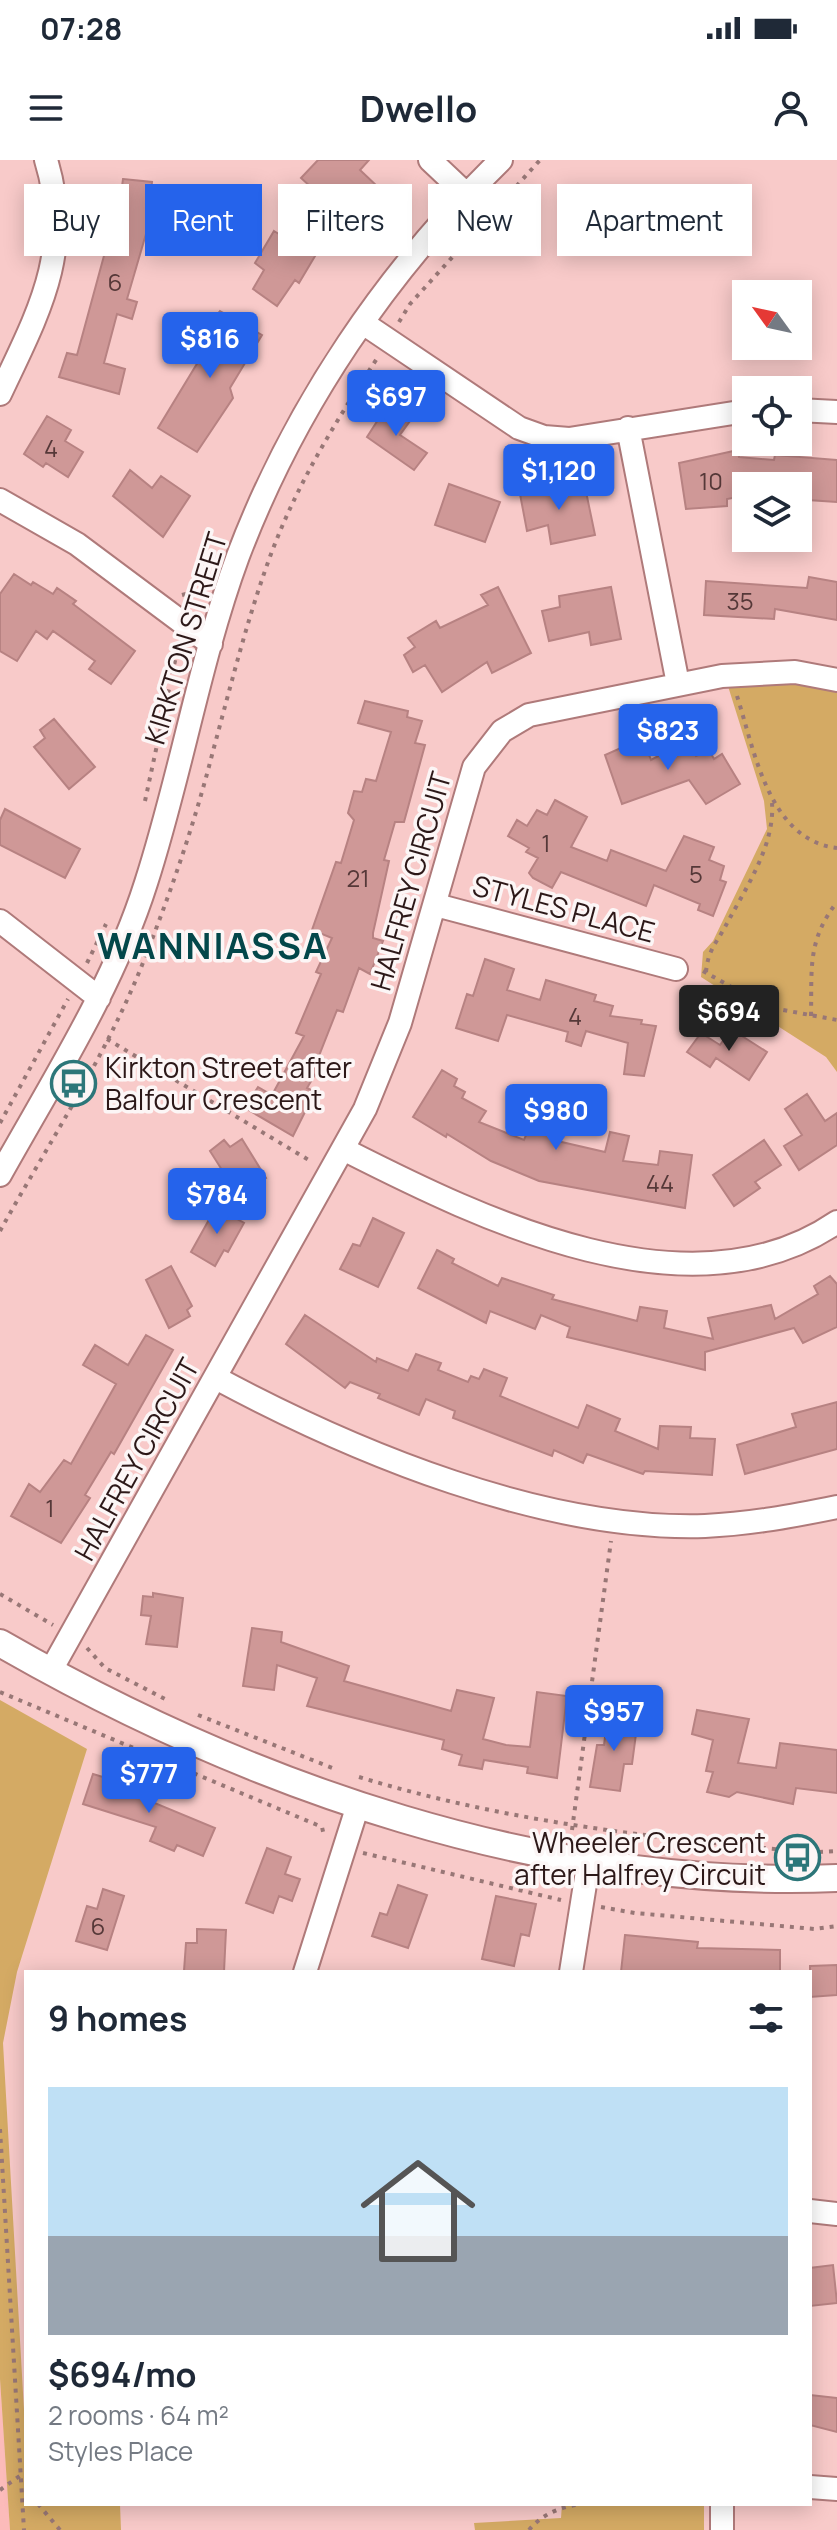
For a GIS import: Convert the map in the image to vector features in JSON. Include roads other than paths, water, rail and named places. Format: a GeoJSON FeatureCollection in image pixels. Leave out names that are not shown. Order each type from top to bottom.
{"type":"FeatureCollection","features":[{"type":"Feature","properties":{"kind":"street"},"geometry":{"type":"LineString","coordinates":[[0,394],[40,308],[54,269],[58,227],[53,183],[46,160]]}},
{"type":"Feature","properties":{"kind":"street"},"geometry":{"type":"LineString","coordinates":[[430,160],[455,184]]}},
{"type":"Feature","properties":{"kind":"street","name":"KIRKTON STREET"},"geometry":{"type":"LineString","coordinates":[[476,184],[501,160]]}},
{"type":"Feature","properties":{"kind":"street","name":"KIRKTON STREET"},"geometry":{"type":"LineString","coordinates":[[0,1175],[99,998],[146,883],[211,644],[238,558],[272,475],[314,397],[363,323],[428,238]]}},
{"type":"Feature","properties":{"kind":"street"},"geometry":{"type":"LineString","coordinates":[[363,323],[519,428],[544,437],[569,439],[732,413]]}},
{"type":"Feature","properties":{"kind":"street"},"geometry":{"type":"LineString","coordinates":[[812,411],[837,412]]}},
{"type":"Feature","properties":{"kind":"street"},"geometry":{"type":"LineString","coordinates":[[628,428],[678,684]]}},
{"type":"Feature","properties":{"kind":"street"},"geometry":{"type":"LineString","coordinates":[[0,500],[77,544],[211,644]]}},
{"type":"Feature","properties":{"kind":"street","name":"HALFREY CIRCUIT"},"geometry":{"type":"LineString","coordinates":[[50,1672],[345,1150],[400,1023],[474,767],[502,731],[529,715],[678,684],[770,671],[837,680]]}},
{"type":"Feature","properties":{"kind":"street","name":"STYLES PLACE"},"geometry":{"type":"LineString","coordinates":[[436,905],[676,969]]}},
{"type":"Feature","properties":{"kind":"street"},"geometry":{"type":"LineString","coordinates":[[0,921],[99,998]]}},
{"type":"Feature","properties":{"kind":"street"},"geometry":{"type":"LineString","coordinates":[[345,1150],[428,1192],[515,1226],[648,1262],[720,1264],[766,1256],[807,1240],[837,1222]]}},
{"type":"Feature","properties":{"kind":"street"},"geometry":{"type":"LineString","coordinates":[[216,1378],[356,1445],[452,1481],[549,1508],[613,1520],[705,1526],[773,1520],[837,1507]]}},
{"type":"Feature","properties":{"kind":"street"},"geometry":{"type":"LineString","coordinates":[[0,1643],[50,1672],[179,1736],[257,1770],[358,1805],[493,1842],[589,1859],[693,1872],[837,1878]]}},
{"type":"Feature","properties":{"kind":"street"},"geometry":{"type":"LineString","coordinates":[[306,1970],[358,1805]]}},
{"type":"Feature","properties":{"kind":"street"},"geometry":{"type":"LineString","coordinates":[[571,1970],[589,1859]]}},
{"type":"Feature","properties":{"kind":"street"},"geometry":{"type":"LineString","coordinates":[[812,2211],[837,2214]]}},
{"type":"Feature","properties":{"kind":"street"},"geometry":{"type":"LineString","coordinates":[[812,2487],[837,2489]]}},
{"type":"Feature","properties":{"kind":"street"},"geometry":{"type":"LineString","coordinates":[[722,2506],[722,2530]]}},
{"type":"Feature","properties":{"kind":"place","name":"Kirkton Street after Balfour Crescent"},"geometry":{"type":"Point","coordinates":[74,1083]}},
{"type":"Feature","properties":{"kind":"place","name":"Wheeler Crescent after Halfrey Circuit"},"geometry":{"type":"Point","coordinates":[797,1858]}},
{"type":"Feature","properties":{"kind":"district","name":"WANNIASSA"},"geometry":{"type":"Point","coordinates":[213,945]}}]}
